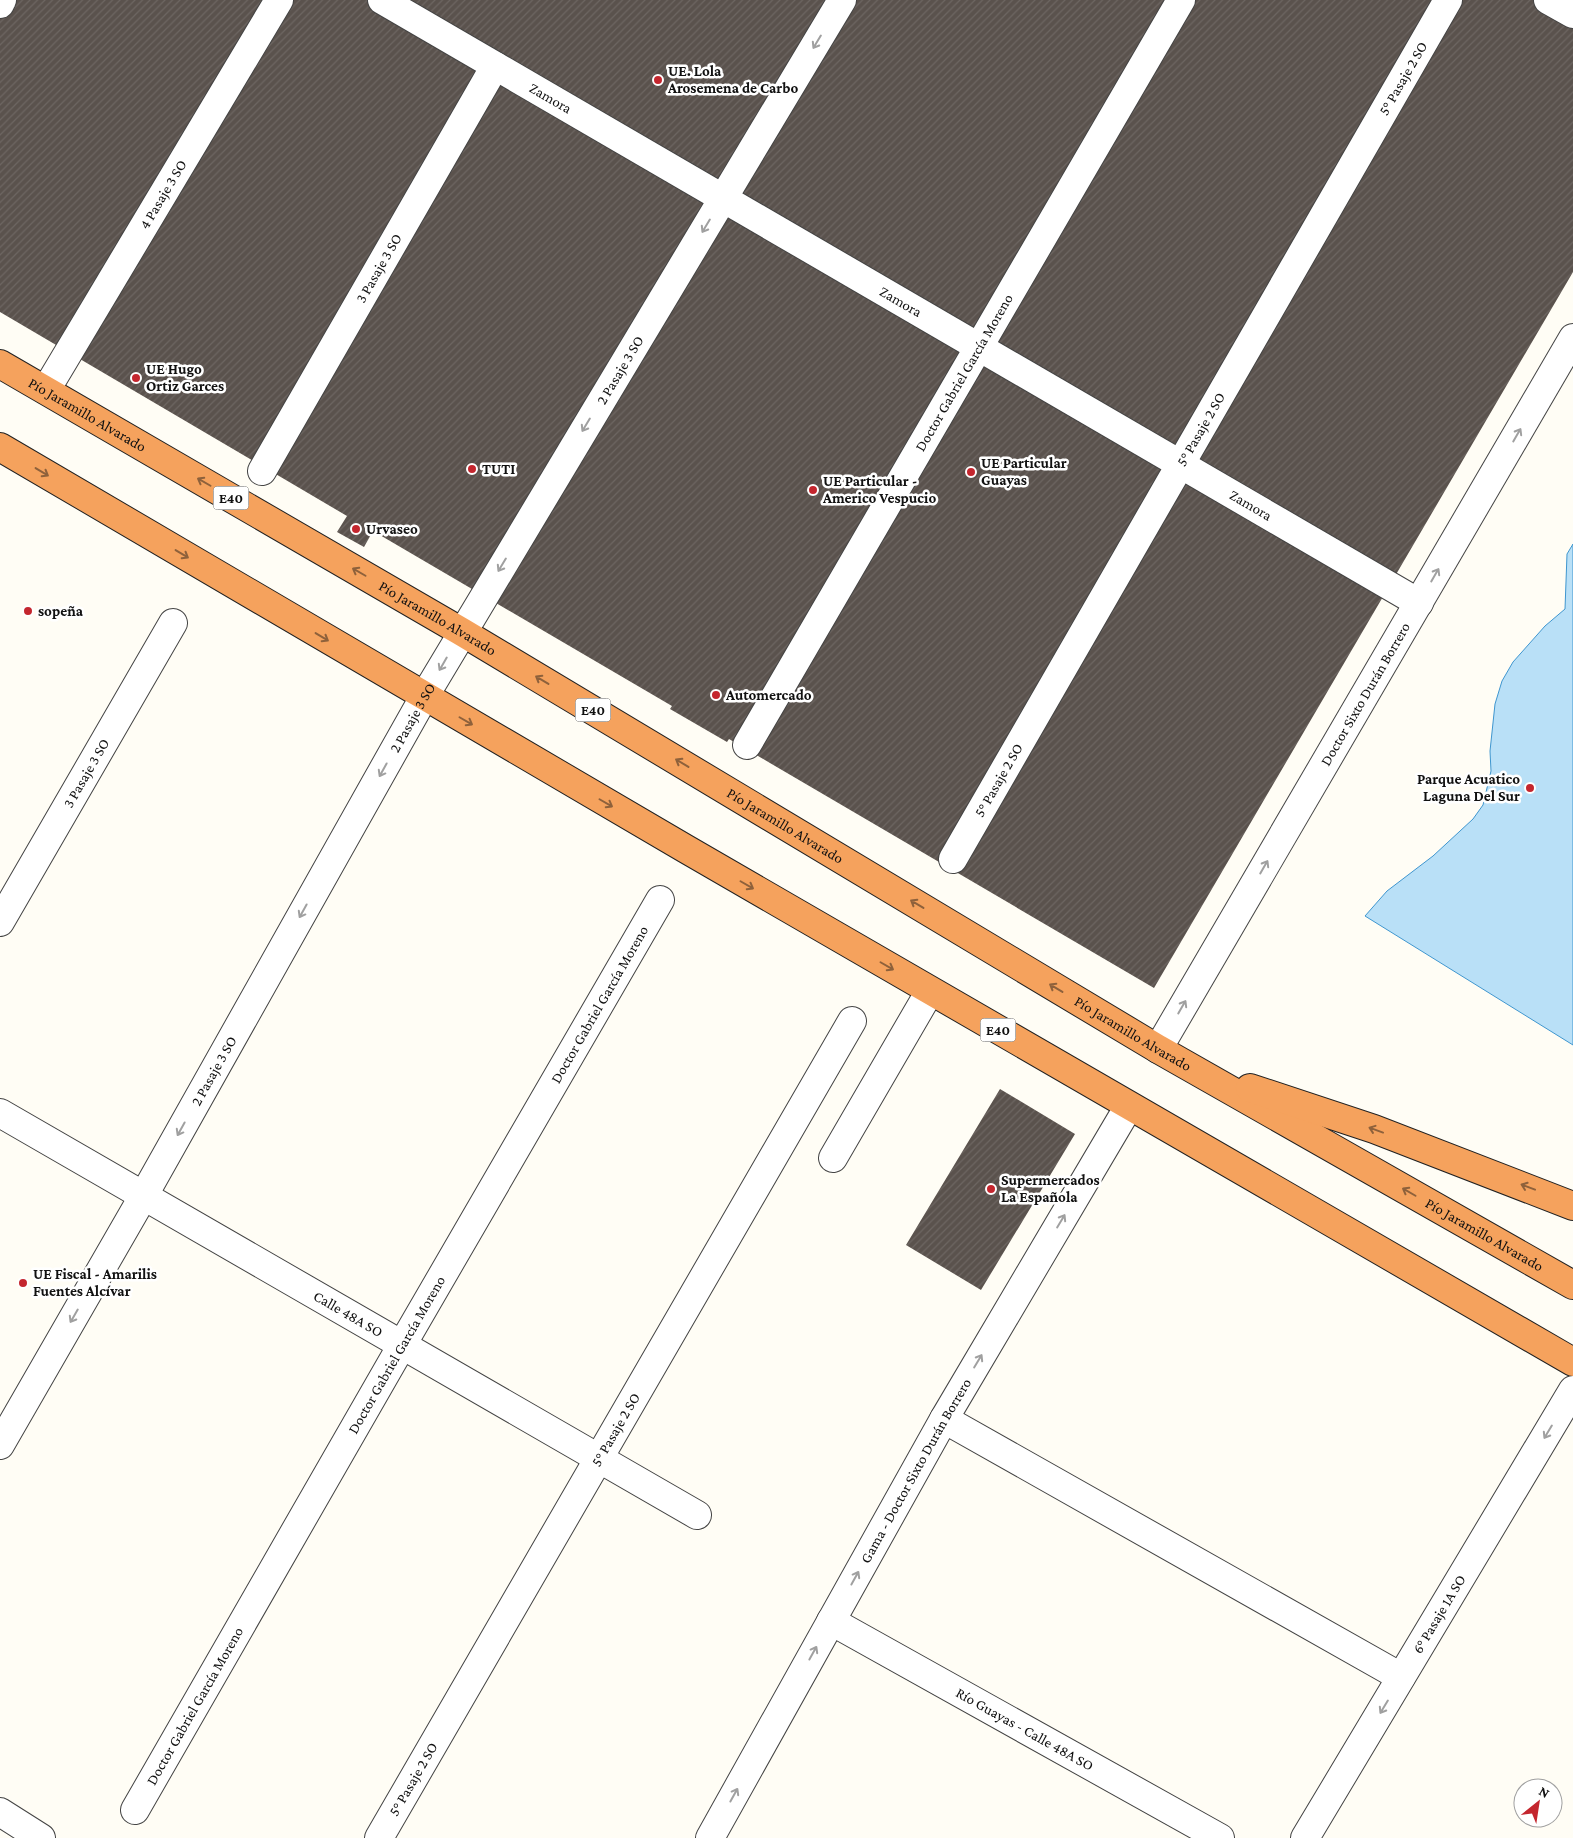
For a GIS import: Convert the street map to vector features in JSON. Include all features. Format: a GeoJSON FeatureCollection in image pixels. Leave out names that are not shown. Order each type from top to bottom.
{"type":"FeatureCollection","features":[{"type":"Feature","properties":{"kind":"highway","name":"Pío Jaramillo Alvarado"},"geometry":{"type":"LineString","coordinates":[[0,364],[462,632],[1158,1049],[1573,1285]]}},
{"type":"Feature","properties":{"kind":"highway","name":"E40"},"geometry":{"type":"LineString","coordinates":[[0,447],[424,697],[1573,1362]]}},
{"type":"Feature","properties":{"kind":"highway"},"geometry":{"type":"LineString","coordinates":[[1193,1069],[1374,1129],[1573,1206]]}},
{"type":"Feature","properties":{"kind":"street"},"geometry":{"type":"LineString","coordinates":[[0,4],[2,0]]}},
{"type":"Feature","properties":{"kind":"street","name":"4 Pasaje 3 SO"},"geometry":{"type":"LineString","coordinates":[[46,390],[279,0]]}},
{"type":"Feature","properties":{"kind":"street","name":"Zamora"},"geometry":{"type":"LineString","coordinates":[[382,0],[1419,603]]}},
{"type":"Feature","properties":{"kind":"street","name":"2 Pasaje 3 SO"},"geometry":{"type":"LineString","coordinates":[[0,1445],[144,1196],[424,697],[842,0]]}},
{"type":"Feature","properties":{"kind":"street","name":"Doctor Gabriel García Moreno"},"geometry":{"type":"LineString","coordinates":[[748,745],[1181,0]]}},
{"type":"Feature","properties":{"kind":"street","name":"5° Pasaje 2 SO"},"geometry":{"type":"LineString","coordinates":[[953,859],[1448,0]]}},
{"type":"Feature","properties":{"kind":"street"},"geometry":{"type":"LineString","coordinates":[[1548,0],[1573,14]]}},
{"type":"Feature","properties":{"kind":"street","name":"3 Pasaje 3 SO"},"geometry":{"type":"LineString","coordinates":[[262,471],[495,66]]}},
{"type":"Feature","properties":{"kind":"street","name":"Doctor Sixto Durán Borrero"},"geometry":{"type":"LineString","coordinates":[[1158,1049],[1573,338]]}},
{"type":"Feature","properties":{"kind":"street","name":"3 Pasaje 3 SO"},"geometry":{"type":"LineString","coordinates":[[0,922],[173,623]]}},
{"type":"Feature","properties":{"kind":"street","name":"Doctor Gabriel García Moreno"},"geometry":{"type":"LineString","coordinates":[[135,1810],[660,900]]}},
{"type":"Feature","properties":{"kind":"street"},"geometry":{"type":"LineString","coordinates":[[833,1158],[930,991]]}},
{"type":"Feature","properties":{"kind":"street","name":"5° Pasaje 2 SO"},"geometry":{"type":"LineString","coordinates":[[379,1838],[852,1021]]}},
{"type":"Feature","properties":{"kind":"street","name":"Gama - Doctor Sixto Durán Borrero"},"geometry":{"type":"LineString","coordinates":[[720,1834],[831,1621],[944,1419],[1129,1106]]}},
{"type":"Feature","properties":{"kind":"street","name":"Calle 48A SO"},"geometry":{"type":"LineString","coordinates":[[0,1113],[697,1515]]}},
{"type":"Feature","properties":{"kind":"street","name":"6° Pasaje 1A SO"},"geometry":{"type":"LineString","coordinates":[[1305,1838],[1573,1390]]}},
{"type":"Feature","properties":{"kind":"street"},"geometry":{"type":"LineString","coordinates":[[944,1419],[1401,1677]]}},
{"type":"Feature","properties":{"kind":"street","name":"Río Guayas - Calle 48A SO"},"geometry":{"type":"LineString","coordinates":[[831,1621],[1220,1838]]}},
{"type":"Feature","properties":{"kind":"street"},"geometry":{"type":"LineString","coordinates":[[1,1817],[41,1838]]}},
{"type":"Feature","properties":{"kind":"water","name":"Parque Acuatico Laguna Del Sur"},"geometry":{"type":"Polygon","coordinates":[[[1573,544],[1573,1045],[1365,916],[1387,891],[1433,856],[1473,819],[1483,805],[1491,771],[1490,751],[1495,704],[1502,681],[1513,662],[1545,626],[1565,609],[1567,554],[1573,544]]]}},
{"type":"Feature","properties":{"kind":"building"},"geometry":{"type":"Polygon","coordinates":[[[0,0],[1573,0],[1573,272],[1154,988],[729,739],[727,742],[670,709],[672,706],[373,531],[364,547],[337,532],[347,516],[0,312],[0,0]]]}},
{"type":"Feature","properties":{"kind":"building","name":"Supermercados La Española"},"geometry":{"type":"Polygon","coordinates":[[[1000,1089],[1075,1134],[981,1290],[906,1245],[1000,1089]]]}},
{"type":"Feature","properties":{"kind":"place","name":"UE. Lola Arosemena de Carbo"},"geometry":{"type":"Point","coordinates":[658,80]}},
{"type":"Feature","properties":{"kind":"place","name":"UE Hugo Ortiz Garces"},"geometry":{"type":"Point","coordinates":[136,378]}},
{"type":"Feature","properties":{"kind":"place","name":"TUTI"},"geometry":{"type":"Point","coordinates":[472,469]}},
{"type":"Feature","properties":{"kind":"place","name":"UE Particular Guayas"},"geometry":{"type":"Point","coordinates":[971,472]}},
{"type":"Feature","properties":{"kind":"place","name":"UE Particular - Americo Vespucio"},"geometry":{"type":"Point","coordinates":[813,490]}},
{"type":"Feature","properties":{"kind":"place","name":"Urvaseo"},"geometry":{"type":"Point","coordinates":[356,529]}},
{"type":"Feature","properties":{"kind":"place","name":"sopeña"},"geometry":{"type":"Point","coordinates":[28,611]}},
{"type":"Feature","properties":{"kind":"place","name":"Automercado"},"geometry":{"type":"Point","coordinates":[716,695]}},
{"type":"Feature","properties":{"kind":"place","name":"Parque Acuatico Laguna Del Sur"},"geometry":{"type":"Point","coordinates":[1530,788]}},
{"type":"Feature","properties":{"kind":"place","name":"Supermercados La Española"},"geometry":{"type":"Point","coordinates":[991,1189]}},
{"type":"Feature","properties":{"kind":"place","name":"UE Fiscal - Amarilis Fuentes Alcívar"},"geometry":{"type":"Point","coordinates":[23,1283]}}]}
